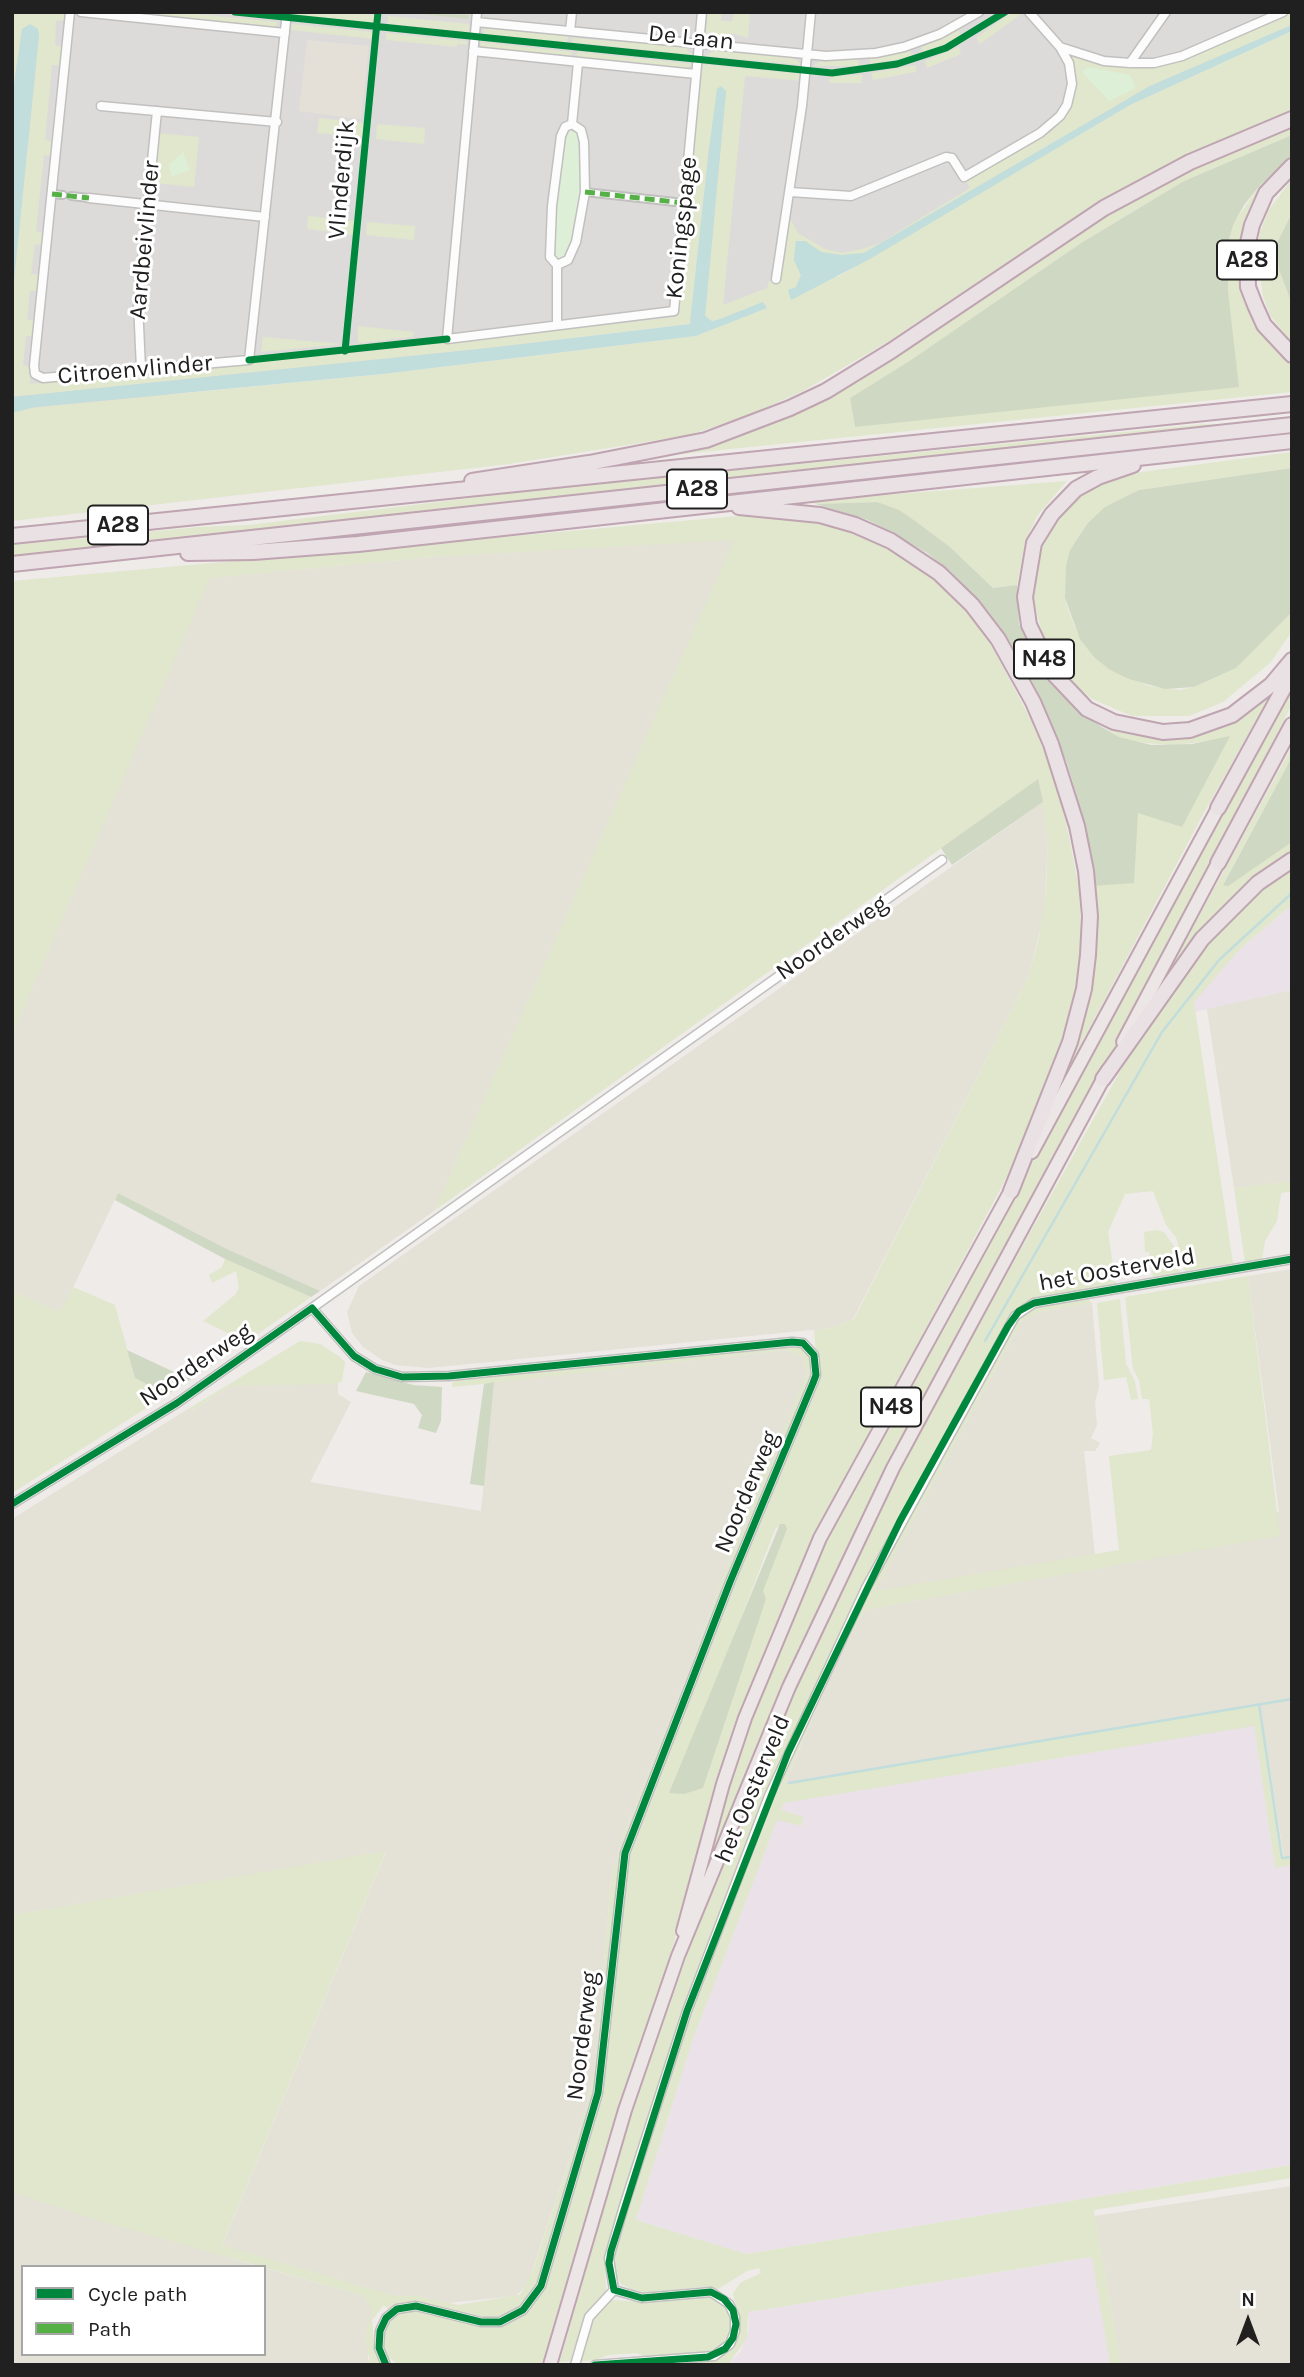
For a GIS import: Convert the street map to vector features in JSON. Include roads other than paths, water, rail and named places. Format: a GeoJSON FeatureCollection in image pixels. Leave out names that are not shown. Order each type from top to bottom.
{"type":"FeatureCollection","features":[{"type":"Feature","properties":{"kind":"highway","name":"A28"},"geometry":{"type":"LineString","coordinates":[[397,496],[500,475],[658,451],[706,440],[790,408],[891,351],[1104,208],[1190,162],[1292,119]]}},
{"type":"Feature","properties":{"kind":"highway","name":"A28"},"geometry":{"type":"LineString","coordinates":[[1292,166],[1266,193],[1258,208],[1247,247],[1247,265],[1248,287],[1264,325],[1292,355]]}},
{"type":"Feature","properties":{"kind":"highway","name":"A28"},"geometry":{"type":"LineString","coordinates":[[12,536],[1292,404]]}},
{"type":"Feature","properties":{"kind":"highway","name":"A28"},"geometry":{"type":"LineString","coordinates":[[12,564],[1292,425]]}},
{"type":"Feature","properties":{"kind":"highway","name":"A28"},"geometry":{"type":"LineString","coordinates":[[103,554],[253,552],[358,544],[1292,441]]}},
{"type":"Feature","properties":{"kind":"highway","name":"N48"},"geometry":{"type":"LineString","coordinates":[[1181,453],[1098,477],[1076,489],[1042,528],[1028,567],[1026,597],[1029,625],[1051,671],[1087,709],[1114,722],[1163,732],[1189,730],[1232,715],[1262,693],[1292,660]]}},
{"type":"Feature","properties":{"kind":"highway","name":"A28"},"geometry":{"type":"LineString","coordinates":[[706,505],[820,515],[855,525],[916,556],[939,573],[984,620],[1033,702],[1077,825],[1089,895],[1088,955],[1084,989],[1070,1042],[1011,1191]]}},
{"type":"Feature","properties":{"kind":"highway","name":"N48"},"geometry":{"type":"LineString","coordinates":[[678,1956],[695,1881],[723,1784],[745,1718],[809,1563],[868,1449],[1292,673]]}},
{"type":"Feature","properties":{"kind":"highway","name":"N48"},"geometry":{"type":"LineString","coordinates":[[550,2365],[625,2110],[678,1956],[789,1687],[853,1546],[1292,725]]}},
{"type":"Feature","properties":{"kind":"highway","name":"N48"},"geometry":{"type":"LineString","coordinates":[[1103,1079],[1202,939],[1258,883],[1292,860]]}},
{"type":"Feature","properties":{"kind":"street","name":"Citroenvlinder"},"geometry":{"type":"LineString","coordinates":[[70,12],[35,374],[43,378],[249,360],[287,12]]}},
{"type":"Feature","properties":{"kind":"street"},"geometry":{"type":"LineString","coordinates":[[81,12],[285,33]]}},
{"type":"Feature","properties":{"kind":"street"},"geometry":{"type":"LineString","coordinates":[[570,31],[572,12]]}},
{"type":"Feature","properties":{"kind":"street","name":"Koningspage"},"geometry":{"type":"LineString","coordinates":[[476,17],[447,339],[674,311],[702,12]]}},
{"type":"Feature","properties":{"kind":"street"},"geometry":{"type":"LineString","coordinates":[[776,279],[808,55],[811,12]]}},
{"type":"Feature","properties":{"kind":"street"},"geometry":{"type":"LineString","coordinates":[[476,17],[570,31],[808,55],[853,56],[904,47],[940,34],[979,12]]}},
{"type":"Feature","properties":{"kind":"street"},"geometry":{"type":"LineString","coordinates":[[790,192],[851,196],[946,157],[952,158],[964,177],[1040,133],[1060,116],[1068,105],[1072,84],[1069,63],[1060,47],[1029,12]]}},
{"type":"Feature","properties":{"kind":"street"},"geometry":{"type":"LineString","coordinates":[[1130,63],[1166,12]]}},
{"type":"Feature","properties":{"kind":"street"},"geometry":{"type":"LineString","coordinates":[[1060,47],[1104,61],[1154,63],[1182,56],[1283,12]]}},
{"type":"Feature","properties":{"kind":"street"},"geometry":{"type":"LineString","coordinates":[[473,51],[696,74]]}},
{"type":"Feature","properties":{"kind":"street"},"geometry":{"type":"LineString","coordinates":[[572,124],[578,63]]}},
{"type":"Feature","properties":{"kind":"street"},"geometry":{"type":"LineString","coordinates":[[101,106],[276,122]]}},
{"type":"Feature","properties":{"kind":"street","name":"Aardbeivlinder"},"geometry":{"type":"LineString","coordinates":[[141,369],[137,317],[157,111]]}},
{"type":"Feature","properties":{"kind":"street"},"geometry":{"type":"LineString","coordinates":[[557,265],[568,260],[576,242],[585,192],[584,142],[581,130],[572,124]]}},
{"type":"Feature","properties":{"kind":"street"},"geometry":{"type":"LineString","coordinates":[[557,324],[557,265],[550,257],[554,175],[561,136],[565,127],[572,124]]}},
{"type":"Feature","properties":{"kind":"street"},"geometry":{"type":"LineString","coordinates":[[585,192],[684,202]]}},
{"type":"Feature","properties":{"kind":"street"},"geometry":{"type":"LineString","coordinates":[[52,194],[265,217]]}},
{"type":"Feature","properties":{"kind":"street","name":"Noorderweg"},"geometry":{"type":"LineString","coordinates":[[12,1504],[177,1403],[942,860]]}},
{"type":"Feature","properties":{"kind":"street","name":"het Oosterveld"},"geometry":{"type":"LineString","coordinates":[[614,2290],[609,2258],[624,2206],[687,2011],[751,1839],[809,1705],[866,1588],[944,1439],[1015,1316],[1034,1303],[1292,1259]]}},
{"type":"Feature","properties":{"kind":"street","name":"Noorderweg"},"geometry":{"type":"LineString","coordinates":[[312,1308],[354,1356],[375,1369],[402,1377],[449,1376],[792,1342],[808,1347],[814,1354],[816,1369],[803,1410],[730,1582],[625,1853],[598,2093],[541,2286],[523,2310],[500,2322],[481,2322],[416,2306],[397,2309],[386,2318],[380,2331],[379,2348],[386,2365]]}},
{"type":"Feature","properties":{"kind":"street"},"geometry":{"type":"LineString","coordinates":[[575,2365],[590,2317],[614,2290],[642,2298],[711,2292],[724,2299],[733,2310],[735,2331],[730,2344],[714,2356],[595,2365]]}},
{"type":"Feature","properties":{"kind":"water"},"geometry":{"type":"Polygon","coordinates":[[[30,24],[38,29],[39,35],[12,300],[12,99],[22,29],[30,24]]]}},
{"type":"Feature","properties":{"kind":"water"},"geometry":{"type":"Polygon","coordinates":[[[1292,25],[1292,31],[1130,105],[868,260],[791,300],[788,290],[796,287],[801,275],[794,260],[796,241],[805,241],[821,252],[841,255],[864,253],[1150,86],[1292,25]]]}},
{"type":"Feature","properties":{"kind":"water"},"geometry":{"type":"Polygon","coordinates":[[[721,86],[726,91],[705,316],[712,321],[763,302],[767,308],[696,336],[383,374],[35,407],[12,413],[12,397],[489,348],[690,324],[709,149],[717,89],[721,86]]]}},
{"type":"Feature","properties":{"kind":"waterway"},"geometry":{"type":"LineString","coordinates":[[985,1341],[1162,1032],[1219,960],[1292,893]]}},
{"type":"Feature","properties":{"kind":"waterway"},"geometry":{"type":"LineString","coordinates":[[789,1783],[1292,1699]]}},
{"type":"Feature","properties":{"kind":"waterway"},"geometry":{"type":"LineString","coordinates":[[1259,1704],[1282,1858],[1292,1857]]}}]}
